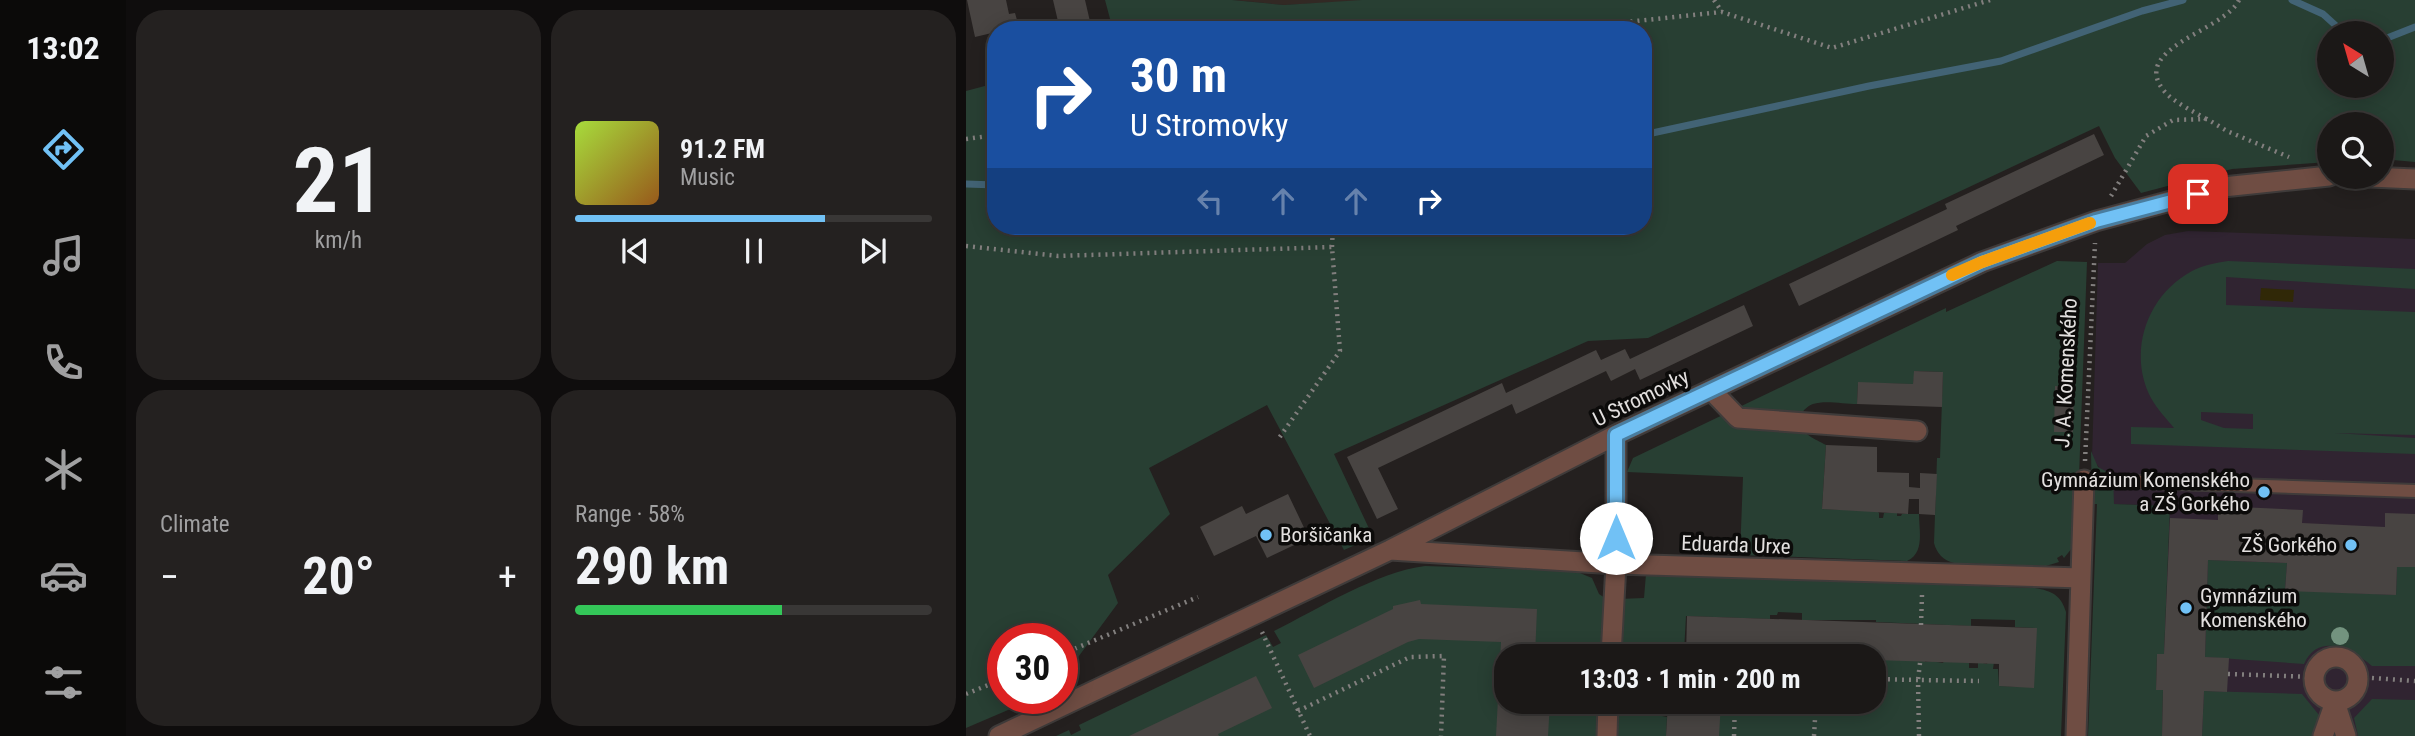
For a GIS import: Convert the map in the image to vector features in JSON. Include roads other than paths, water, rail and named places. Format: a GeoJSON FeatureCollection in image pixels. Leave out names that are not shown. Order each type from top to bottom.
{"type":"FeatureCollection","features":[{"type":"Feature","properties":{"kind":"street","name":"U Stromovky"},"geometry":{"type":"LineString","coordinates":[[999,736],[1390,550],[1616,435],[1982,262],[2096,221],[2223,187],[2317,177]]}},
{"type":"Feature","properties":{"kind":"street"},"geometry":{"type":"LineString","coordinates":[[2394,178],[2415,179]]}},
{"type":"Feature","properties":{"kind":"street"},"geometry":{"type":"LineString","coordinates":[[1711,390],[1738,418],[1917,431]]}},
{"type":"Feature","properties":{"kind":"street"},"geometry":{"type":"LineString","coordinates":[[1612,644],[1616,564],[1616,435]]}},
{"type":"Feature","properties":{"kind":"street"},"geometry":{"type":"LineString","coordinates":[[2076,736],[2084,480]]}},
{"type":"Feature","properties":{"kind":"street","name":"Eduarda Urxe"},"geometry":{"type":"LineString","coordinates":[[1390,550],[1616,564],[2081,578]]}},
{"type":"Feature","properties":{"kind":"street"},"geometry":{"type":"LineString","coordinates":[[2335,702],[2349,697],[2358,685],[2353,664],[2340,657],[2332,657],[2320,664],[2314,677],[2317,691],[2335,702],[2346,736]]}},
{"type":"Feature","properties":{"kind":"street"},"geometry":{"type":"LineString","coordinates":[[2323,736],[2335,702]]}},
{"type":"Feature","properties":{"kind":"street"},"geometry":{"type":"LineString","coordinates":[[1607,736],[1608,714]]}},
{"type":"Feature","properties":{"kind":"lane"},"geometry":{"type":"LineString","coordinates":[[2084,480],[2415,491]]}},
{"type":"Feature","properties":{"kind":"waterway"},"geometry":{"type":"LineString","coordinates":[[1652,133],[1869,86],[2001,61],[2142,11],[2183,0]]}},
{"type":"Feature","properties":{"kind":"waterway"},"geometry":{"type":"LineString","coordinates":[[2292,0],[2323,14],[2331,21]]}},
{"type":"Feature","properties":{"kind":"waterway"},"geometry":{"type":"LineString","coordinates":[[2394,35],[2415,27]]}},
{"type":"Feature","properties":{"kind":"waterway"},"geometry":{"type":"LineString","coordinates":[[966,184],[987,185]]}},
{"type":"Feature","properties":{"kind":"place","name":"Gymnázium Komenského a ZŠ Gorkého"},"geometry":{"type":"Point","coordinates":[2264,492]}},
{"type":"Feature","properties":{"kind":"place","name":"Boršičanka"},"geometry":{"type":"Point","coordinates":[1266,535]}},
{"type":"Feature","properties":{"kind":"place","name":"ZŠ Gorkého"},"geometry":{"type":"Point","coordinates":[2351,545]}},
{"type":"Feature","properties":{"kind":"place","name":"Gymnázium Komenského"},"geometry":{"type":"Point","coordinates":[2186,608]}}]}
